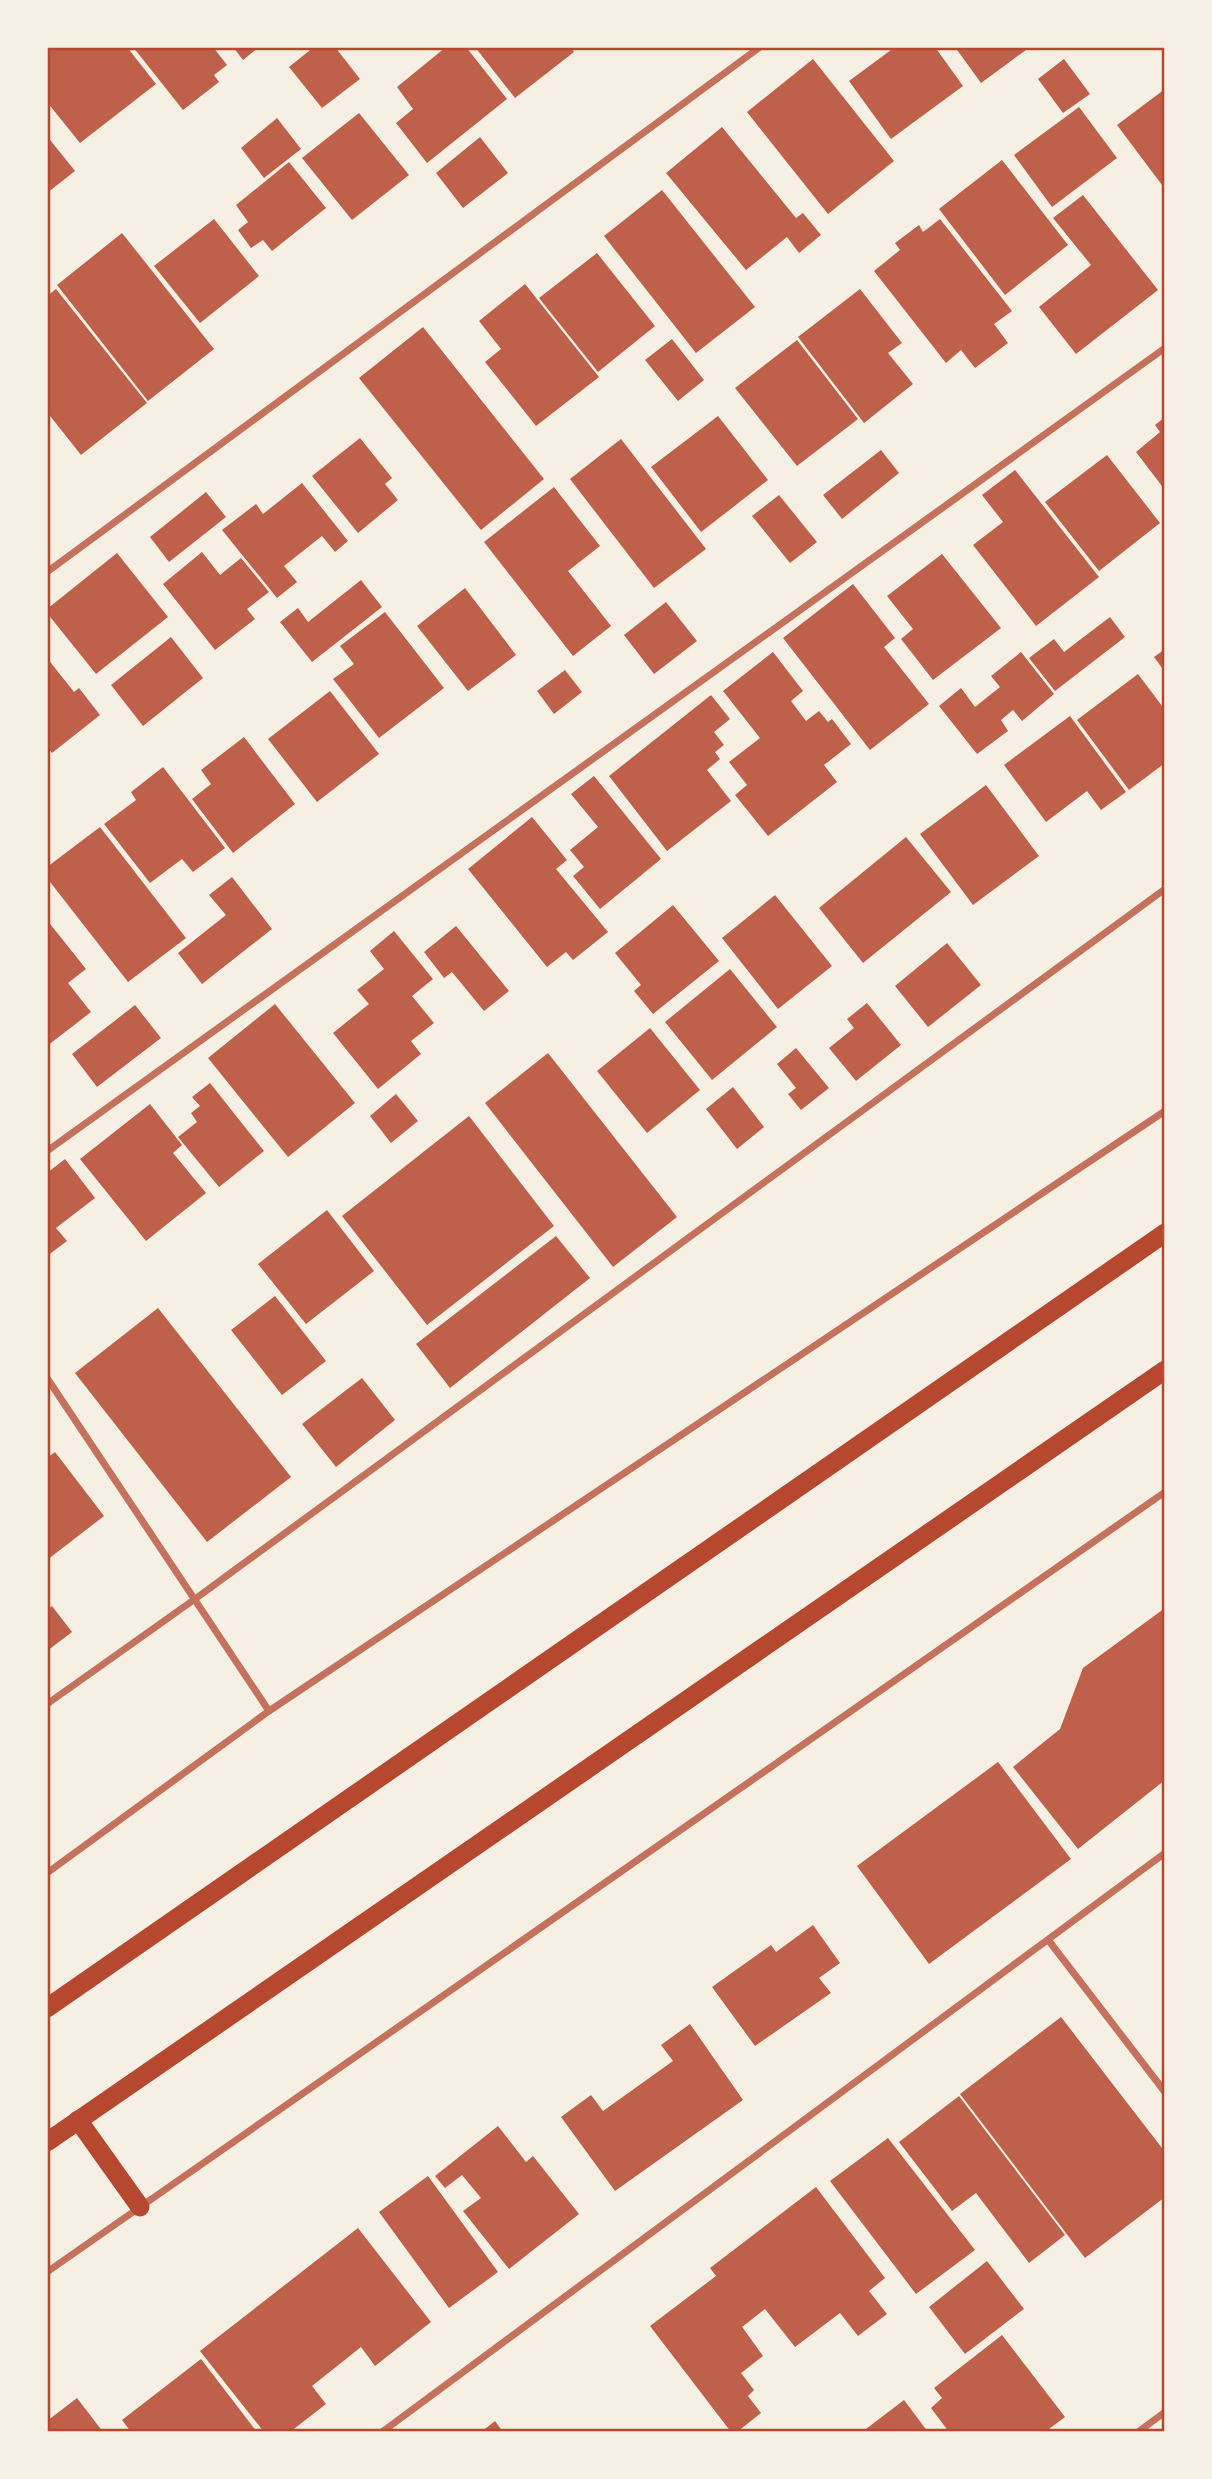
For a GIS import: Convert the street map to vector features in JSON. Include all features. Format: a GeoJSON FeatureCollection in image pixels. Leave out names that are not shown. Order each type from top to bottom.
{"type":"FeatureCollection","features":[{"type":"Feature","properties":{"kind":"highway"},"geometry":{"type":"LineString","coordinates":[[47,2008],[1165,1233]]}},
{"type":"Feature","properties":{"kind":"highway"},"geometry":{"type":"LineString","coordinates":[[47,2142],[1165,1370]]}},
{"type":"Feature","properties":{"kind":"highway"},"geometry":{"type":"LineString","coordinates":[[78,2120],[140,2207]]}},
{"type":"Feature","properties":{"kind":"street"},"geometry":{"type":"LineString","coordinates":[[47,572],[760,47]]}},
{"type":"Feature","properties":{"kind":"street"},"geometry":{"type":"LineString","coordinates":[[47,1152],[1165,348]]}},
{"type":"Feature","properties":{"kind":"street"},"geometry":{"type":"LineString","coordinates":[[47,1704],[195,1599],[1165,890]]}},
{"type":"Feature","properties":{"kind":"street"},"geometry":{"type":"LineString","coordinates":[[47,1874],[269,1711],[1165,1111]]}},
{"type":"Feature","properties":{"kind":"street"},"geometry":{"type":"LineString","coordinates":[[47,1378],[269,1711]]}},
{"type":"Feature","properties":{"kind":"street"},"geometry":{"type":"LineString","coordinates":[[47,2273],[1165,1492]]}},
{"type":"Feature","properties":{"kind":"street"},"geometry":{"type":"LineString","coordinates":[[382,2432],[1165,1853]]}},
{"type":"Feature","properties":{"kind":"street"},"geometry":{"type":"LineString","coordinates":[[1049,1941],[1165,2092]]}},
{"type":"Feature","properties":{"kind":"street"},"geometry":{"type":"LineString","coordinates":[[1138,2432],[1165,2412]]}},
{"type":"Feature","properties":{"kind":"building"},"geometry":{"type":"Polygon","coordinates":[[[47,47],[127,47],[156,84],[80,143],[47,102],[47,47]]]}},
{"type":"Feature","properties":{"kind":"building"},"geometry":{"type":"Polygon","coordinates":[[[133,47],[213,47],[227,65],[214,75],[219,82],[183,110],[133,47]]]}},
{"type":"Feature","properties":{"kind":"building"},"geometry":{"type":"Polygon","coordinates":[[[233,47],[259,47],[243,60],[233,47]]]}},
{"type":"Feature","properties":{"kind":"building"},"geometry":{"type":"Polygon","coordinates":[[[314,47],[335,47],[360,79],[322,108],[289,67],[314,47]]]}},
{"type":"Feature","properties":{"kind":"building"},"geometry":{"type":"Polygon","coordinates":[[[446,47],[466,47],[507,99],[427,163],[396,123],[413,109],[397,87],[446,47]]]}},
{"type":"Feature","properties":{"kind":"building"},"geometry":{"type":"Polygon","coordinates":[[[475,47],[570,47],[574,52],[515,98],[475,47]]]}},
{"type":"Feature","properties":{"kind":"building"},"geometry":{"type":"Polygon","coordinates":[[[895,47],[935,47],[963,86],[891,139],[849,81],[895,47]]]}},
{"type":"Feature","properties":{"kind":"building"},"geometry":{"type":"Polygon","coordinates":[[[955,47],[1030,47],[981,83],[955,47]]]}},
{"type":"Feature","properties":{"kind":"building"},"geometry":{"type":"Polygon","coordinates":[[[813,59],[894,161],[828,214],[747,112],[813,59]]]}},
{"type":"Feature","properties":{"kind":"building"},"geometry":{"type":"Polygon","coordinates":[[[1064,59],[1090,94],[1063,113],[1038,79],[1064,59]]]}},
{"type":"Feature","properties":{"kind":"building"},"geometry":{"type":"Polygon","coordinates":[[[1165,89],[1165,189],[1117,125],[1165,89]]]}},
{"type":"Feature","properties":{"kind":"building"},"geometry":{"type":"Polygon","coordinates":[[[1079,107],[1117,158],[1052,207],[1014,155],[1079,107]]]}},
{"type":"Feature","properties":{"kind":"building"},"geometry":{"type":"Polygon","coordinates":[[[359,113],[409,175],[352,220],[302,158],[359,113]]]}},
{"type":"Feature","properties":{"kind":"building"},"geometry":{"type":"Polygon","coordinates":[[[277,118],[301,149],[264,178],[241,148],[277,118]]]}},
{"type":"Feature","properties":{"kind":"building"},"geometry":{"type":"Polygon","coordinates":[[[722,127],[796,218],[803,213],[821,235],[799,253],[787,237],[746,270],[666,173],[722,127]]]}},
{"type":"Feature","properties":{"kind":"building"},"geometry":{"type":"Polygon","coordinates":[[[47,136],[75,171],[47,193],[47,136]]]}},
{"type":"Feature","properties":{"kind":"building"},"geometry":{"type":"Polygon","coordinates":[[[480,137],[508,173],[463,208],[436,173],[480,137]]]}},
{"type":"Feature","properties":{"kind":"building"},"geometry":{"type":"Polygon","coordinates":[[[1002,160],[1068,245],[1005,295],[939,209],[1002,160]]]}},
{"type":"Feature","properties":{"kind":"building"},"geometry":{"type":"Polygon","coordinates":[[[289,162],[326,208],[272,251],[263,240],[251,248],[238,230],[248,222],[236,205],[289,162]]]}},
{"type":"Feature","properties":{"kind":"building"},"geometry":{"type":"Polygon","coordinates":[[[662,190],[755,307],[696,353],[604,236],[662,190]]]}},
{"type":"Feature","properties":{"kind":"building"},"geometry":{"type":"Polygon","coordinates":[[[1083,195],[1158,290],[1076,354],[1039,307],[1091,265],[1053,218],[1083,195]]]}},
{"type":"Feature","properties":{"kind":"building"},"geometry":{"type":"Polygon","coordinates":[[[214,219],[259,276],[200,323],[154,266],[214,219]]]}},
{"type":"Feature","properties":{"kind":"building"},"geometry":{"type":"Polygon","coordinates":[[[940,219],[1012,311],[994,324],[1008,343],[975,368],[961,350],[946,363],[874,271],[900,250],[895,243],[919,225],[923,232],[940,219]]]}},
{"type":"Feature","properties":{"kind":"building"},"geometry":{"type":"Polygon","coordinates":[[[122,233],[214,349],[148,401],[57,285],[122,233]]]}},
{"type":"Feature","properties":{"kind":"building"},"geometry":{"type":"Polygon","coordinates":[[[597,253],[655,326],[598,372],[539,298],[597,253]]]}},
{"type":"Feature","properties":{"kind":"building"},"geometry":{"type":"Polygon","coordinates":[[[525,284],[599,377],[536,426],[485,362],[501,349],[479,321],[525,284]]]}},
{"type":"Feature","properties":{"kind":"building"},"geometry":{"type":"Polygon","coordinates":[[[56,289],[147,403],[81,455],[47,412],[47,296],[56,289]]]}},
{"type":"Feature","properties":{"kind":"building"},"geometry":{"type":"Polygon","coordinates":[[[860,289],[902,343],[888,353],[913,384],[864,423],[798,337],[860,289]]]}},
{"type":"Feature","properties":{"kind":"building"},"geometry":{"type":"Polygon","coordinates":[[[423,327],[544,479],[481,530],[359,378],[423,327]]]}},
{"type":"Feature","properties":{"kind":"building"},"geometry":{"type":"Polygon","coordinates":[[[672,339],[704,380],[678,401],[645,360],[672,339]]]}},
{"type":"Feature","properties":{"kind":"building"},"geometry":{"type":"Polygon","coordinates":[[[797,340],[858,419],[797,466],[735,388],[797,340]]]}},
{"type":"Feature","properties":{"kind":"building"},"geometry":{"type":"Polygon","coordinates":[[[718,416],[768,480],[701,532],[651,467],[718,416]]]}},
{"type":"Feature","properties":{"kind":"building"},"geometry":{"type":"Polygon","coordinates":[[[1165,417],[1165,490],[1136,452],[1160,432],[1155,425],[1165,417]]]}},
{"type":"Feature","properties":{"kind":"building"},"geometry":{"type":"Polygon","coordinates":[[[360,438],[392,478],[385,484],[398,500],[358,533],[312,476],[360,438]]]}},
{"type":"Feature","properties":{"kind":"building"},"geometry":{"type":"Polygon","coordinates":[[[621,439],[706,549],[654,588],[570,479],[621,439]]]}},
{"type":"Feature","properties":{"kind":"building"},"geometry":{"type":"Polygon","coordinates":[[[881,450],[899,473],[842,519],[823,495],[881,450]]]}},
{"type":"Feature","properties":{"kind":"building"},"geometry":{"type":"Polygon","coordinates":[[[1107,455],[1160,523],[1099,571],[1045,502],[1107,455]]]}},
{"type":"Feature","properties":{"kind":"building"},"geometry":{"type":"Polygon","coordinates":[[[1015,470],[1099,577],[1036,626],[973,545],[1003,522],[982,495],[1015,470]]]}},
{"type":"Feature","properties":{"kind":"building"},"geometry":{"type":"Polygon","coordinates":[[[302,483],[348,541],[335,552],[322,536],[284,566],[297,582],[277,598],[222,530],[256,504],[263,514],[302,483]]]}},
{"type":"Feature","properties":{"kind":"building"},"geometry":{"type":"Polygon","coordinates":[[[554,487],[600,546],[568,571],[611,626],[573,656],[484,542],[554,487]]]}},
{"type":"Feature","properties":{"kind":"building"},"geometry":{"type":"Polygon","coordinates":[[[206,492],[226,517],[169,562],[150,537],[206,492]]]}},
{"type":"Feature","properties":{"kind":"building"},"geometry":{"type":"Polygon","coordinates":[[[779,495],[817,542],[790,563],[752,516],[779,495]]]}},
{"type":"Feature","properties":{"kind":"building"},"geometry":{"type":"Polygon","coordinates":[[[202,552],[220,575],[241,558],[269,592],[247,609],[255,619],[215,650],[163,584],[202,552]]]}},
{"type":"Feature","properties":{"kind":"building"},"geometry":{"type":"Polygon","coordinates":[[[117,553],[168,617],[96,674],[47,613],[47,609],[117,553]]]}},
{"type":"Feature","properties":{"kind":"building"},"geometry":{"type":"Polygon","coordinates":[[[942,554],[1001,628],[933,680],[901,639],[913,629],[887,596],[942,554]]]}},
{"type":"Feature","properties":{"kind":"building"},"geometry":{"type":"Polygon","coordinates":[[[361,580],[382,607],[312,662],[280,622],[298,608],[308,622],[361,580]]]}},
{"type":"Feature","properties":{"kind":"building"},"geometry":{"type":"Polygon","coordinates":[[[853,584],[895,638],[884,647],[929,704],[870,750],[783,638],[853,584]]]}},
{"type":"Feature","properties":{"kind":"building"},"geometry":{"type":"Polygon","coordinates":[[[465,588],[516,655],[468,691],[417,626],[465,588]]]}},
{"type":"Feature","properties":{"kind":"building"},"geometry":{"type":"Polygon","coordinates":[[[666,602],[697,641],[654,674],[624,635],[666,602]]]}},
{"type":"Feature","properties":{"kind":"building"},"geometry":{"type":"Polygon","coordinates":[[[385,612],[444,688],[379,738],[333,679],[354,664],[340,646],[385,612]]]}},
{"type":"Feature","properties":{"kind":"building"},"geometry":{"type":"Polygon","coordinates":[[[1110,617],[1125,637],[1055,691],[1029,658],[1054,639],[1064,652],[1110,617]]]}},
{"type":"Feature","properties":{"kind":"building"},"geometry":{"type":"Polygon","coordinates":[[[171,637],[203,678],[143,726],[111,685],[171,637]]]}},
{"type":"Feature","properties":{"kind":"building"},"geometry":{"type":"Polygon","coordinates":[[[1165,649],[1165,672],[1154,657],[1165,649]]]}},
{"type":"Feature","properties":{"kind":"building"},"geometry":{"type":"Polygon","coordinates":[[[773,652],[803,691],[791,701],[806,721],[819,711],[828,722],[832,719],[851,744],[824,765],[837,782],[768,836],[735,795],[747,785],[729,762],[760,738],[723,691],[773,652]]]}},
{"type":"Feature","properties":{"kind":"building"},"geometry":{"type":"Polygon","coordinates":[[[1021,652],[1054,694],[1022,721],[1013,710],[1001,720],[1008,731],[977,754],[939,706],[961,688],[975,707],[1000,687],[991,676],[1021,652]]]}},
{"type":"Feature","properties":{"kind":"building"},"geometry":{"type":"Polygon","coordinates":[[[47,658],[74,692],[79,688],[100,715],[52,753],[47,747],[47,658]]]}},
{"type":"Feature","properties":{"kind":"building"},"geometry":{"type":"Polygon","coordinates":[[[565,670],[582,692],[554,714],[537,691],[565,670]]]}},
{"type":"Feature","properties":{"kind":"building"},"geometry":{"type":"Polygon","coordinates":[[[1138,674],[1165,710],[1165,763],[1129,790],[1077,720],[1138,674]]]}},
{"type":"Feature","properties":{"kind":"building"},"geometry":{"type":"Polygon","coordinates":[[[330,691],[379,754],[317,802],[268,739],[330,691]]]}},
{"type":"Feature","properties":{"kind":"building"},"geometry":{"type":"Polygon","coordinates":[[[711,695],[730,719],[714,732],[724,745],[715,752],[720,759],[707,770],[731,801],[667,851],[609,776],[711,695]]]}},
{"type":"Feature","properties":{"kind":"building"},"geometry":{"type":"Polygon","coordinates":[[[1070,716],[1126,792],[1101,810],[1087,791],[1046,822],[1004,765],[1070,716]]]}},
{"type":"Feature","properties":{"kind":"building"},"geometry":{"type":"Polygon","coordinates":[[[244,737],[295,804],[233,853],[192,799],[211,784],[201,770],[244,737]]]}},
{"type":"Feature","properties":{"kind":"building"},"geometry":{"type":"Polygon","coordinates":[[[163,767],[225,848],[193,872],[182,859],[150,883],[104,824],[136,800],[131,792],[163,767]]]}},
{"type":"Feature","properties":{"kind":"building"},"geometry":{"type":"Polygon","coordinates":[[[594,776],[661,859],[600,909],[573,876],[584,867],[570,850],[598,827],[571,794],[594,776]]]}},
{"type":"Feature","properties":{"kind":"building"},"geometry":{"type":"Polygon","coordinates":[[[986,785],[1039,856],[973,905],[920,834],[986,785]]]}},
{"type":"Feature","properties":{"kind":"building"},"geometry":{"type":"Polygon","coordinates":[[[532,817],[567,860],[556,869],[608,932],[573,960],[566,952],[547,967],[468,869],[532,817]]]}},
{"type":"Feature","properties":{"kind":"building"},"geometry":{"type":"Polygon","coordinates":[[[100,827],[186,938],[128,982],[47,878],[47,867],[100,827]]]}},
{"type":"Feature","properties":{"kind":"building"},"geometry":{"type":"Polygon","coordinates":[[[906,837],[951,892],[863,963],[819,908],[906,837]]]}},
{"type":"Feature","properties":{"kind":"building"},"geometry":{"type":"Polygon","coordinates":[[[232,877],[272,929],[202,984],[178,953],[226,915],[209,895],[232,877]]]}},
{"type":"Feature","properties":{"kind":"building"},"geometry":{"type":"Polygon","coordinates":[[[775,895],[832,966],[778,1009],[722,938],[775,895]]]}},
{"type":"Feature","properties":{"kind":"building"},"geometry":{"type":"Polygon","coordinates":[[[673,905],[719,961],[653,1014],[634,991],[641,985],[615,953],[673,905]]]}},
{"type":"Feature","properties":{"kind":"building"},"geometry":{"type":"Polygon","coordinates":[[[47,920],[86,969],[68,983],[91,1012],[47,1046],[47,920]]]}},
{"type":"Feature","properties":{"kind":"building"},"geometry":{"type":"Polygon","coordinates":[[[456,926],[509,991],[484,1011],[452,972],[444,978],[424,952],[456,926]]]}},
{"type":"Feature","properties":{"kind":"building"},"geometry":{"type":"Polygon","coordinates":[[[394,931],[433,979],[412,996],[434,1023],[411,1041],[421,1054],[378,1089],[333,1033],[369,1004],[357,990],[384,969],[370,951],[394,931]]]}},
{"type":"Feature","properties":{"kind":"building"},"geometry":{"type":"Polygon","coordinates":[[[947,943],[981,985],[928,1027],[895,986],[947,943]]]}},
{"type":"Feature","properties":{"kind":"building"},"geometry":{"type":"Polygon","coordinates":[[[730,969],[777,1027],[712,1080],[665,1022],[730,969]]]}},
{"type":"Feature","properties":{"kind":"building"},"geometry":{"type":"Polygon","coordinates":[[[867,1003],[901,1045],[856,1081],[829,1048],[854,1028],[847,1019],[867,1003]]]}},
{"type":"Feature","properties":{"kind":"building"},"geometry":{"type":"Polygon","coordinates":[[[275,1004],[355,1103],[288,1157],[208,1058],[275,1004]]]}},
{"type":"Feature","properties":{"kind":"building"},"geometry":{"type":"Polygon","coordinates":[[[135,1005],[161,1038],[97,1087],[72,1054],[135,1005]]]}},
{"type":"Feature","properties":{"kind":"building"},"geometry":{"type":"Polygon","coordinates":[[[650,1028],[700,1090],[647,1133],[597,1071],[650,1028]]]}},
{"type":"Feature","properties":{"kind":"building"},"geometry":{"type":"Polygon","coordinates":[[[796,1048],[829,1088],[801,1110],[788,1094],[796,1088],[777,1064],[796,1048]]]}},
{"type":"Feature","properties":{"kind":"building"},"geometry":{"type":"Polygon","coordinates":[[[548,1053],[677,1217],[613,1267],[485,1103],[548,1053]]]}},
{"type":"Feature","properties":{"kind":"building"},"geometry":{"type":"Polygon","coordinates":[[[210,1083],[264,1151],[219,1187],[178,1137],[197,1122],[191,1113],[200,1106],[192,1097],[210,1083]]]}},
{"type":"Feature","properties":{"kind":"building"},"geometry":{"type":"Polygon","coordinates":[[[733,1087],[764,1127],[737,1149],[706,1109],[733,1087]]]}},
{"type":"Feature","properties":{"kind":"building"},"geometry":{"type":"Polygon","coordinates":[[[396,1094],[418,1121],[391,1143],[370,1116],[396,1094]]]}},
{"type":"Feature","properties":{"kind":"building"},"geometry":{"type":"Polygon","coordinates":[[[150,1104],[182,1145],[173,1153],[206,1193],[146,1241],[80,1159],[150,1104]]]}},
{"type":"Feature","properties":{"kind":"building"},"geometry":{"type":"Polygon","coordinates":[[[469,1116],[554,1226],[427,1325],[342,1216],[469,1116]]]}},
{"type":"Feature","properties":{"kind":"building"},"geometry":{"type":"Polygon","coordinates":[[[65,1159],[95,1198],[56,1228],[67,1241],[47,1256],[47,1173],[65,1159]]]}},
{"type":"Feature","properties":{"kind":"building"},"geometry":{"type":"Polygon","coordinates":[[[327,1210],[374,1271],[306,1324],[258,1264],[327,1210]]]}},
{"type":"Feature","properties":{"kind":"building"},"geometry":{"type":"Polygon","coordinates":[[[556,1236],[590,1278],[450,1388],[416,1344],[556,1236]]]}},
{"type":"Feature","properties":{"kind":"building"},"geometry":{"type":"Polygon","coordinates":[[[275,1296],[326,1361],[282,1395],[231,1330],[275,1296]]]}},
{"type":"Feature","properties":{"kind":"building"},"geometry":{"type":"Polygon","coordinates":[[[158,1308],[291,1477],[207,1542],[75,1373],[158,1308]]]}},
{"type":"Feature","properties":{"kind":"building"},"geometry":{"type":"Polygon","coordinates":[[[362,1378],[395,1420],[336,1467],[302,1424],[362,1378]]]}},
{"type":"Feature","properties":{"kind":"building"},"geometry":{"type":"Polygon","coordinates":[[[55,1452],[104,1516],[47,1560],[47,1458],[55,1452]]]}},
{"type":"Feature","properties":{"kind":"building"},"geometry":{"type":"Polygon","coordinates":[[[52,1606],[72,1632],[47,1651],[47,1610],[52,1606]]]}},
{"type":"Feature","properties":{"kind":"building"},"geometry":{"type":"Polygon","coordinates":[[[1165,1608],[1165,1780],[1078,1849],[1013,1767],[1060,1729],[1083,1668],[1165,1608]]]}},
{"type":"Feature","properties":{"kind":"building"},"geometry":{"type":"Polygon","coordinates":[[[998,1762],[1071,1859],[929,1964],[857,1866],[998,1762]]]}},
{"type":"Feature","properties":{"kind":"building"},"geometry":{"type":"Polygon","coordinates":[[[813,1925],[840,1963],[819,1978],[831,1993],[755,2046],[712,1987],[771,1945],[776,1952],[813,1925]]]}},
{"type":"Feature","properties":{"kind":"building"},"geometry":{"type":"Polygon","coordinates":[[[1061,2017],[1165,2152],[1165,2197],[1085,2258],[960,2094],[1061,2017]]]}},
{"type":"Feature","properties":{"kind":"building"},"geometry":{"type":"Polygon","coordinates":[[[690,2024],[743,2100],[615,2191],[561,2117],[591,2095],[603,2111],[673,2061],[661,2045],[690,2024]]]}},
{"type":"Feature","properties":{"kind":"building"},"geometry":{"type":"Polygon","coordinates":[[[959,2096],[1065,2235],[1029,2263],[976,2193],[952,2211],[899,2142],[959,2096]]]}},
{"type":"Feature","properties":{"kind":"building"},"geometry":{"type":"Polygon","coordinates":[[[498,2126],[526,2162],[533,2156],[579,2214],[509,2269],[463,2211],[481,2198],[462,2175],[445,2188],[435,2176],[498,2126]]]}},
{"type":"Feature","properties":{"kind":"building"},"geometry":{"type":"Polygon","coordinates":[[[888,2138],[975,2250],[916,2294],[830,2181],[888,2138]]]}},
{"type":"Feature","properties":{"kind":"building"},"geometry":{"type":"Polygon","coordinates":[[[428,2176],[498,2272],[449,2308],[379,2212],[428,2176]]]}},
{"type":"Feature","properties":{"kind":"building"},"geometry":{"type":"Polygon","coordinates":[[[816,2187],[885,2278],[869,2291],[887,2314],[858,2336],[840,2313],[795,2347],[765,2309],[742,2327],[763,2356],[741,2373],[754,2390],[748,2396],[761,2413],[737,2432],[731,2432],[650,2326],[716,2276],[710,2268],[816,2187]]]}},
{"type":"Feature","properties":{"kind":"building"},"geometry":{"type":"Polygon","coordinates":[[[358,2228],[431,2322],[375,2366],[361,2347],[312,2386],[326,2404],[290,2432],[264,2432],[200,2351],[358,2228]]]}},
{"type":"Feature","properties":{"kind":"building"},"geometry":{"type":"Polygon","coordinates":[[[987,2261],[1024,2309],[965,2354],[929,2307],[987,2261]]]}},
{"type":"Feature","properties":{"kind":"building"},"geometry":{"type":"Polygon","coordinates":[[[1002,2335],[1065,2417],[1045,2432],[949,2432],[931,2408],[942,2398],[934,2388],[1002,2335]]]}},
{"type":"Feature","properties":{"kind":"building"},"geometry":{"type":"Polygon","coordinates":[[[201,2359],[257,2432],[131,2432],[122,2420],[201,2359]]]}},
{"type":"Feature","properties":{"kind":"building"},"geometry":{"type":"Polygon","coordinates":[[[77,2398],[103,2432],[47,2432],[47,2421],[77,2398]]]}},
{"type":"Feature","properties":{"kind":"building"},"geometry":{"type":"Polygon","coordinates":[[[904,2400],[928,2432],[862,2432],[904,2400]]]}},
{"type":"Feature","properties":{"kind":"building"},"geometry":{"type":"Polygon","coordinates":[[[495,2421],[503,2432],[481,2432],[495,2421]]]}}]}
